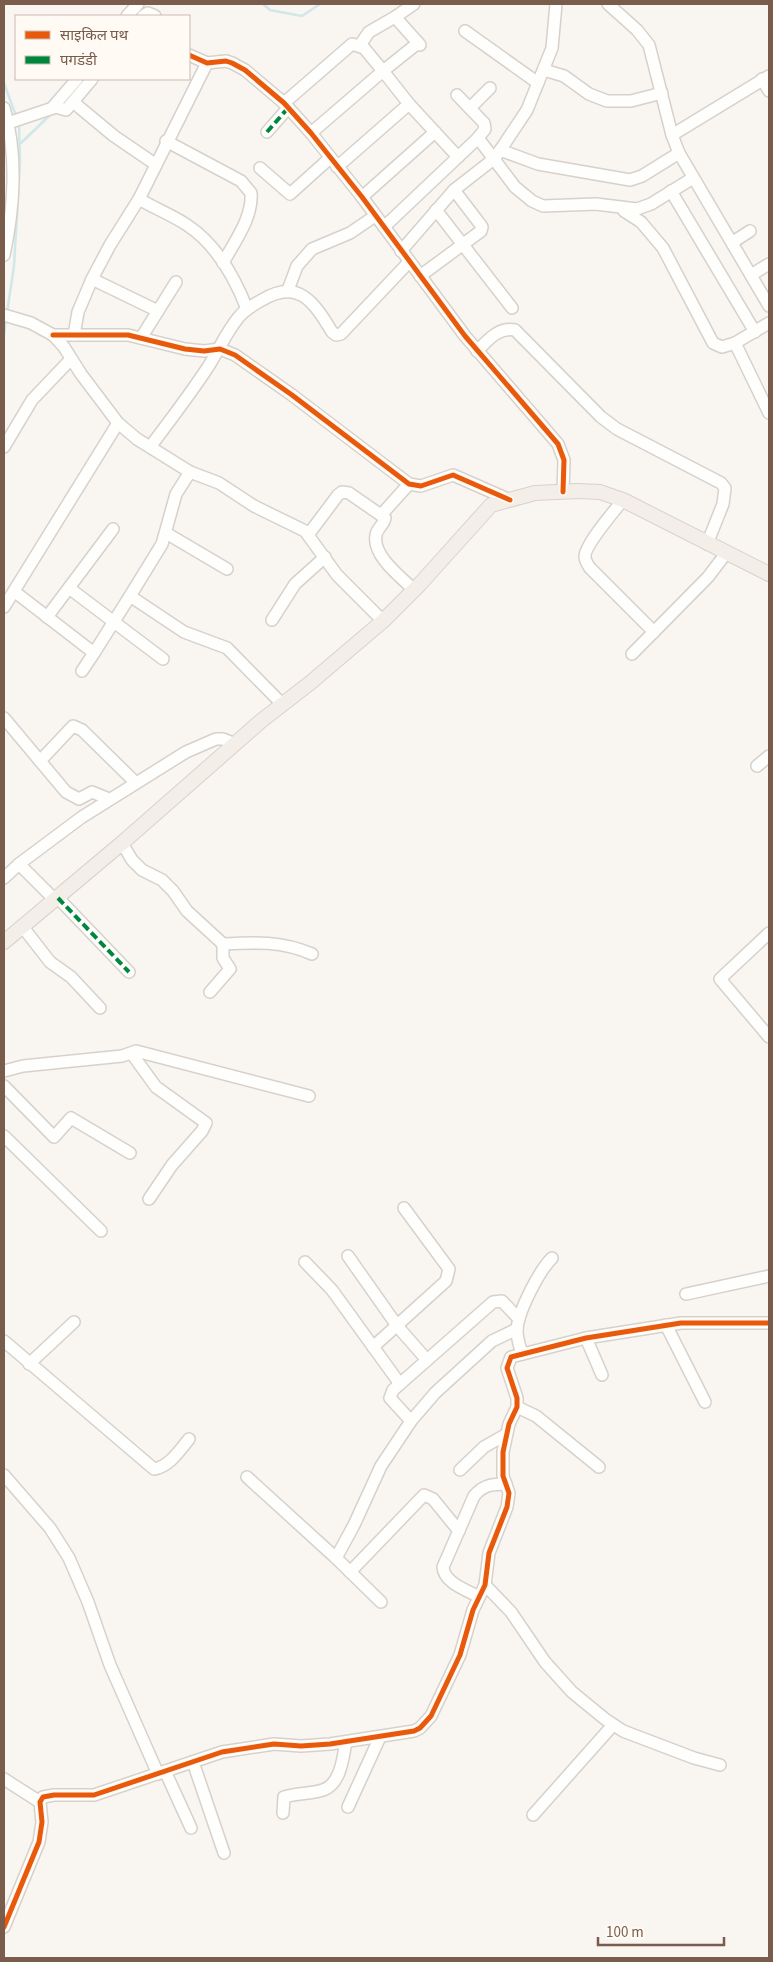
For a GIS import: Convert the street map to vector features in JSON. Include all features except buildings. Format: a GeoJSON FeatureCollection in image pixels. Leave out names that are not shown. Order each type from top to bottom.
{"type":"FeatureCollection","features":[{"type":"Feature","properties":{"kind":"main road"},"geometry":{"type":"LineString","coordinates":[[4,942],[57,899],[234,744],[383,621],[414,590],[491,505],[535,493],[600,492],[623,500],[769,574]]}},
{"type":"Feature","properties":{"kind":"street"},"geometry":{"type":"LineString","coordinates":[[360,45],[369,32],[414,4]]}},
{"type":"Feature","properties":{"kind":"street"},"geometry":{"type":"LineString","coordinates":[[401,251],[454,190],[497,154],[527,110],[554,40],[556,4]]}},
{"type":"Feature","properties":{"kind":"street"},"geometry":{"type":"LineString","coordinates":[[608,4],[638,30],[649,45],[672,135],[679,153],[769,306]]}},
{"type":"Feature","properties":{"kind":"street"},"geometry":{"type":"LineString","coordinates":[[134,10],[153,15]]}},
{"type":"Feature","properties":{"kind":"street"},"geometry":{"type":"LineString","coordinates":[[312,133],[383,71],[419,44],[395,17]]}},
{"type":"Feature","properties":{"kind":"street"},"geometry":{"type":"LineString","coordinates":[[466,31],[538,83]]}},
{"type":"Feature","properties":{"kind":"street"},"geometry":{"type":"LineString","coordinates":[[267,132],[286,106],[344,49],[352,44],[360,45],[409,104],[458,157]]}},
{"type":"Feature","properties":{"kind":"street"},"geometry":{"type":"LineString","coordinates":[[190,55],[207,63],[226,61],[246,70],[286,106],[312,133],[477,351],[558,444],[564,460],[564,492]]}},
{"type":"Feature","properties":{"kind":"street"},"geometry":{"type":"LineString","coordinates":[[74,335],[78,312],[92,279],[138,199],[191,82],[207,63]]}},
{"type":"Feature","properties":{"kind":"street"},"geometry":{"type":"LineString","coordinates":[[544,70],[564,76],[589,94],[607,101],[631,101],[662,93]]}},
{"type":"Feature","properties":{"kind":"street"},"geometry":{"type":"LineString","coordinates":[[672,135],[766,78],[769,91]]}},
{"type":"Feature","properties":{"kind":"street"},"geometry":{"type":"LineString","coordinates":[[57,108],[76,80]]}},
{"type":"Feature","properties":{"kind":"street"},"geometry":{"type":"LineString","coordinates":[[12,122],[57,108],[69,108],[91,80]]}},
{"type":"Feature","properties":{"kind":"street"},"geometry":{"type":"LineString","coordinates":[[470,108],[490,88]]}},
{"type":"Feature","properties":{"kind":"street"},"geometry":{"type":"LineString","coordinates":[[384,227],[478,138],[485,129],[484,123],[458,95]]}},
{"type":"Feature","properties":{"kind":"street"},"geometry":{"type":"LineString","coordinates":[[73,102],[114,136],[155,164]]}},
{"type":"Feature","properties":{"kind":"street"},"geometry":{"type":"LineString","coordinates":[[260,168],[290,194],[409,104]]}},
{"type":"Feature","properties":{"kind":"street"},"geometry":{"type":"LineString","coordinates":[[4,108],[12,122],[8,173],[8,234],[4,255]]}},
{"type":"Feature","properties":{"kind":"street"},"geometry":{"type":"LineString","coordinates":[[362,197],[435,132]]}},
{"type":"Feature","properties":{"kind":"street"},"geometry":{"type":"LineString","coordinates":[[478,138],[497,154],[515,187],[532,202],[544,206],[596,204],[637,209],[651,204],[693,178]]}},
{"type":"Feature","properties":{"kind":"street"},"geometry":{"type":"LineString","coordinates":[[166,140],[241,181],[251,193],[251,207],[223,263]]}},
{"type":"Feature","properties":{"kind":"street"},"geometry":{"type":"LineString","coordinates":[[497,154],[538,164],[630,180],[642,176],[679,153]]}},
{"type":"Feature","properties":{"kind":"street"},"geometry":{"type":"LineString","coordinates":[[420,276],[481,231],[482,227],[454,190]]}},
{"type":"Feature","properties":{"kind":"street"},"geometry":{"type":"LineString","coordinates":[[671,191],[755,332]]}},
{"type":"Feature","properties":{"kind":"street"},"geometry":{"type":"LineString","coordinates":[[138,199],[187,225],[198,234],[234,278],[247,309]]}},
{"type":"Feature","properties":{"kind":"street"},"geometry":{"type":"LineString","coordinates":[[619,208],[634,215],[642,222],[663,248],[713,343],[722,348],[735,343],[769,323]]}},
{"type":"Feature","properties":{"kind":"street"},"geometry":{"type":"LineString","coordinates":[[436,210],[512,308]]}},
{"type":"Feature","properties":{"kind":"street"},"geometry":{"type":"LineString","coordinates":[[288,290],[297,266],[312,250],[350,233],[376,216]]}},
{"type":"Feature","properties":{"kind":"street"},"geometry":{"type":"LineString","coordinates":[[733,242],[750,231]]}},
{"type":"Feature","properties":{"kind":"street"},"geometry":{"type":"LineString","coordinates":[[150,447],[220,349],[230,329],[247,309],[280,290],[288,290],[302,295],[310,301],[336,335],[346,329],[409,262]]}},
{"type":"Feature","properties":{"kind":"street"},"geometry":{"type":"LineString","coordinates":[[751,275],[769,264]]}},
{"type":"Feature","properties":{"kind":"street"},"geometry":{"type":"LineString","coordinates":[[92,279],[158,311]]}},
{"type":"Feature","properties":{"kind":"street"},"geometry":{"type":"LineString","coordinates":[[141,338],[176,282]]}},
{"type":"Feature","properties":{"kind":"street"},"geometry":{"type":"LineString","coordinates":[[4,315],[31,323],[53,335],[118,423],[150,447],[190,472],[219,483],[254,506],[296,526],[308,535],[337,574],[383,621]]}},
{"type":"Feature","properties":{"kind":"street"},"geometry":{"type":"LineString","coordinates":[[477,351],[497,332],[507,329],[515,330],[601,417],[617,429],[721,483],[725,488],[723,504],[707,544]]}},
{"type":"Feature","properties":{"kind":"street"},"geometry":{"type":"LineString","coordinates":[[53,335],[128,335],[185,349],[204,351],[220,349],[235,355],[292,395],[409,484],[421,486],[454,475],[510,500]]}},
{"type":"Feature","properties":{"kind":"street"},"geometry":{"type":"LineString","coordinates":[[735,343],[769,413]]}},
{"type":"Feature","properties":{"kind":"street"},"geometry":{"type":"LineString","coordinates":[[4,448],[32,400],[71,359]]}},
{"type":"Feature","properties":{"kind":"street"},"geometry":{"type":"LineString","coordinates":[[4,607],[118,423]]}},
{"type":"Feature","properties":{"kind":"street"},"geometry":{"type":"LineString","coordinates":[[82,671],[115,623],[162,544],[166,533],[168,516],[176,494],[190,472]]}},
{"type":"Feature","properties":{"kind":"street"},"geometry":{"type":"LineString","coordinates":[[382,514],[409,484]]}},
{"type":"Feature","properties":{"kind":"street"},"geometry":{"type":"LineString","coordinates":[[308,535],[342,492],[349,494],[382,514],[385,520],[377,532],[379,550],[388,563],[414,590]]}},
{"type":"Feature","properties":{"kind":"street"},"geometry":{"type":"LineString","coordinates":[[623,500],[590,545],[584,555],[585,560],[590,568],[654,632]]}},
{"type":"Feature","properties":{"kind":"street"},"geometry":{"type":"LineString","coordinates":[[47,617],[113,529]]}},
{"type":"Feature","properties":{"kind":"street"},"geometry":{"type":"LineString","coordinates":[[166,533],[227,569]]}},
{"type":"Feature","properties":{"kind":"street"},"geometry":{"type":"LineString","coordinates":[[632,654],[708,577],[727,552]]}},
{"type":"Feature","properties":{"kind":"street"},"geometry":{"type":"LineString","coordinates":[[272,620],[295,584],[325,558]]}},
{"type":"Feature","properties":{"kind":"street"},"geometry":{"type":"LineString","coordinates":[[69,588],[163,659]]}},
{"type":"Feature","properties":{"kind":"street"},"geometry":{"type":"LineString","coordinates":[[15,592],[94,654]]}},
{"type":"Feature","properties":{"kind":"street"},"geometry":{"type":"LineString","coordinates":[[130,596],[184,632],[227,648],[242,661],[282,704]]}},
{"type":"Feature","properties":{"kind":"street"},"geometry":{"type":"LineString","coordinates":[[4,718],[66,792],[74,797],[84,798],[92,792],[109,799]]}},
{"type":"Feature","properties":{"kind":"street"},"geometry":{"type":"LineString","coordinates":[[40,761],[73,726],[82,730],[135,782]]}},
{"type":"Feature","properties":{"kind":"street"},"geometry":{"type":"LineString","coordinates":[[4,878],[20,864],[135,782],[210,741],[223,739],[234,744]]}},
{"type":"Feature","properties":{"kind":"street"},"geometry":{"type":"LineString","coordinates":[[756,766],[769,756]]}},
{"type":"Feature","properties":{"kind":"street"},"geometry":{"type":"LineString","coordinates":[[122,843],[137,865],[162,880],[173,891],[187,911],[224,944],[258,942],[292,945],[312,954]]}},
{"type":"Feature","properties":{"kind":"street"},"geometry":{"type":"LineString","coordinates":[[20,864],[130,972]]}},
{"type":"Feature","properties":{"kind":"street"},"geometry":{"type":"LineString","coordinates":[[22,926],[50,962],[71,977],[100,1008]]}},
{"type":"Feature","properties":{"kind":"street"},"geometry":{"type":"LineString","coordinates":[[769,933],[720,978],[769,1037]]}},
{"type":"Feature","properties":{"kind":"street"},"geometry":{"type":"LineString","coordinates":[[210,992],[230,969],[223,958],[224,944]]}},
{"type":"Feature","properties":{"kind":"street"},"geometry":{"type":"LineString","coordinates":[[4,1071],[23,1066],[136,1052],[158,1056],[309,1096]]}},
{"type":"Feature","properties":{"kind":"street"},"geometry":{"type":"LineString","coordinates":[[132,1054],[156,1087],[206,1123],[202,1131],[172,1165],[149,1198]]}},
{"type":"Feature","properties":{"kind":"street"},"geometry":{"type":"LineString","coordinates":[[4,1086],[54,1136],[71,1118],[130,1153]]}},
{"type":"Feature","properties":{"kind":"street"},"geometry":{"type":"LineString","coordinates":[[4,1136],[101,1231]]}},
{"type":"Feature","properties":{"kind":"street"},"geometry":{"type":"LineString","coordinates":[[373,1347],[398,1327],[446,1281],[449,1269],[404,1208]]}},
{"type":"Feature","properties":{"kind":"street"},"geometry":{"type":"LineString","coordinates":[[348,1256],[398,1327],[427,1360]]}},
{"type":"Feature","properties":{"kind":"street"},"geometry":{"type":"LineString","coordinates":[[336,1558],[354,1525],[381,1466],[411,1421],[435,1393],[492,1341],[518,1324],[540,1274],[552,1258]]}},
{"type":"Feature","properties":{"kind":"street"},"geometry":{"type":"LineString","coordinates":[[305,1262],[332,1290],[400,1384]]}},
{"type":"Feature","properties":{"kind":"street"},"geometry":{"type":"LineString","coordinates":[[686,1294],[769,1276]]}},
{"type":"Feature","properties":{"kind":"street"},"geometry":{"type":"LineString","coordinates":[[411,1421],[390,1398],[393,1390],[493,1302],[502,1301],[518,1324],[522,1354]]}},
{"type":"Feature","properties":{"kind":"street"},"geometry":{"type":"LineString","coordinates":[[29,1364],[74,1322]]}},
{"type":"Feature","properties":{"kind":"street"},"geometry":{"type":"LineString","coordinates":[[4,1927],[39,1842],[42,1822],[40,1802],[43,1797],[54,1795],[94,1795],[222,1752],[274,1744],[301,1746],[346,1742],[414,1731],[420,1728],[430,1716],[460,1656],[473,1610],[484,1585],[489,1553],[507,1507],[509,1493],[506,1484],[503,1452],[505,1435],[517,1407],[517,1398],[507,1363],[511,1357],[586,1338],[681,1322],[769,1324]]}},
{"type":"Feature","properties":{"kind":"street"},"geometry":{"type":"LineString","coordinates":[[666,1325],[705,1402]]}},
{"type":"Feature","properties":{"kind":"street"},"geometry":{"type":"LineString","coordinates":[[586,1338],[602,1375]]}},
{"type":"Feature","properties":{"kind":"street"},"geometry":{"type":"LineString","coordinates":[[4,1341],[154,1469],[162,1468],[167,1464],[189,1439]]}},
{"type":"Feature","properties":{"kind":"street"},"geometry":{"type":"LineString","coordinates":[[517,1407],[536,1416],[599,1467]]}},
{"type":"Feature","properties":{"kind":"street"},"geometry":{"type":"LineString","coordinates":[[460,1470],[484,1447],[505,1435]]}},
{"type":"Feature","properties":{"kind":"street"},"geometry":{"type":"LineString","coordinates":[[4,1475],[50,1528],[69,1558],[88,1602],[110,1664],[162,1773],[191,1828]]}},
{"type":"Feature","properties":{"kind":"street"},"geometry":{"type":"LineString","coordinates":[[247,1477],[336,1558],[380,1602]]}},
{"type":"Feature","properties":{"kind":"street"},"geometry":{"type":"LineString","coordinates":[[479,1597],[448,1579],[443,1572],[443,1567],[474,1496],[479,1489],[492,1484],[506,1484]]}},
{"type":"Feature","properties":{"kind":"street"},"geometry":{"type":"LineString","coordinates":[[350,1572],[424,1495],[433,1499],[459,1531]]}},
{"type":"Feature","properties":{"kind":"street"},"geometry":{"type":"LineString","coordinates":[[484,1585],[511,1612],[552,1670],[572,1692],[613,1725],[623,1731],[694,1758],[720,1765]]}},
{"type":"Feature","properties":{"kind":"street"},"geometry":{"type":"LineString","coordinates":[[533,1815],[613,1725]]}},
{"type":"Feature","properties":{"kind":"street"},"geometry":{"type":"LineString","coordinates":[[348,1807],[380,1737]]}},
{"type":"Feature","properties":{"kind":"street"},"geometry":{"type":"LineString","coordinates":[[283,1813],[284,1797],[325,1790],[336,1778],[346,1742]]}},
{"type":"Feature","properties":{"kind":"street"},"geometry":{"type":"LineString","coordinates":[[193,1762],[224,1853]]}},
{"type":"Feature","properties":{"kind":"street"},"geometry":{"type":"LineString","coordinates":[[4,1779],[40,1802]]}},
{"type":"Feature","properties":{"kind":"waterway"},"geometry":{"type":"LineString","coordinates":[[263,4],[270,10],[302,16],[320,4]]}},
{"type":"Feature","properties":{"kind":"waterway"},"geometry":{"type":"LineString","coordinates":[[4,83],[16,116]]}},
{"type":"Feature","properties":{"kind":"waterway"},"geometry":{"type":"LineString","coordinates":[[21,143],[51,114]]}},
{"type":"Feature","properties":{"kind":"waterway"},"geometry":{"type":"LineString","coordinates":[[7,313],[14,266],[20,161],[19,124]]}},
{"type":"Feature","properties":{"kind":"waterway"},"geometry":{"type":"LineString","coordinates":[[4,335],[6,318]]}},
{"type":"Feature","properties":{"kind":"marked path"},"geometry":{"type":"LineString","coordinates":[[267,132],[288,108]]}},
{"type":"Feature","properties":{"kind":"marked path"},"geometry":{"type":"LineString","coordinates":[[58,898],[129,972]]}},
{"type":"Feature","properties":{"kind":"cycle path"},"geometry":{"type":"LineString","coordinates":[[190,55],[207,63],[226,61],[245,70],[284,103],[311,133],[362,197],[465,336],[558,444],[564,460],[563,492]]}},
{"type":"Feature","properties":{"kind":"cycle path"},"geometry":{"type":"LineString","coordinates":[[53,335],[128,335],[185,349],[204,351],[220,349],[235,355],[292,395],[409,484],[421,486],[453,475],[510,500]]}},
{"type":"Feature","properties":{"kind":"cycle path"},"geometry":{"type":"LineString","coordinates":[[4,1927],[39,1842],[42,1822],[40,1802],[43,1797],[54,1795],[94,1795],[222,1752],[274,1744],[301,1746],[330,1744],[414,1731],[420,1728],[431,1716],[460,1655],[473,1610],[485,1585],[489,1553],[507,1507],[509,1493],[503,1476],[503,1452],[509,1424],[517,1407],[517,1398],[507,1368],[511,1357],[586,1338],[681,1323],[769,1323]]}}]}
